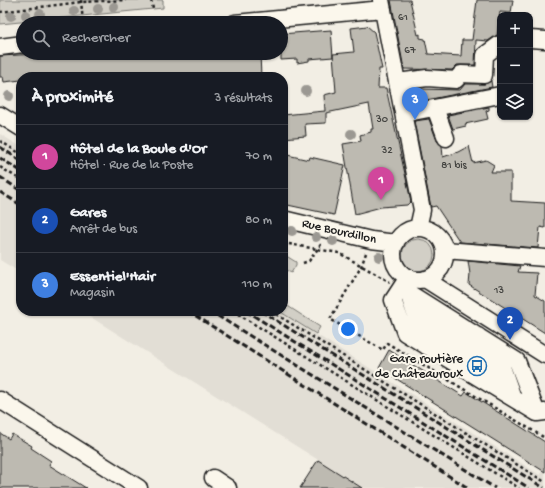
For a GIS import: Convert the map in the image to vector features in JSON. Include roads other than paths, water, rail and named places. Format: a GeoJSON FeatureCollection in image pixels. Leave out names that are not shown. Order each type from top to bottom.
{"type":"FeatureCollection","features":[{"type":"Feature","properties":{"kind":"street"},"geometry":{"type":"LineString","coordinates":[[288,17],[382,5],[422,210],[418,228]]}},
{"type":"Feature","properties":{"kind":"street"},"geometry":{"type":"LineString","coordinates":[[533,38],[545,40]]}},
{"type":"Feature","properties":{"kind":"street"},"geometry":{"type":"LineString","coordinates":[[0,46],[16,45]]}},
{"type":"Feature","properties":{"kind":"street"},"geometry":{"type":"LineString","coordinates":[[398,82],[427,78],[456,80],[461,74],[484,75],[485,55],[497,46]]}},
{"type":"Feature","properties":{"kind":"street"},"geometry":{"type":"LineString","coordinates":[[408,113],[497,96]]}},
{"type":"Feature","properties":{"kind":"street"},"geometry":{"type":"LineString","coordinates":[[435,108],[446,138]]}},
{"type":"Feature","properties":{"kind":"street"},"geometry":{"type":"LineString","coordinates":[[0,115],[16,125]]}},
{"type":"Feature","properties":{"kind":"street","name":"Rue Bourdillon"},"geometry":{"type":"LineString","coordinates":[[288,220],[371,240],[396,243]]}},
{"type":"Feature","properties":{"kind":"street"},"geometry":{"type":"LineString","coordinates":[[541,413],[496,388],[405,333],[393,300],[406,286],[416,280],[431,277],[440,269],[444,260],[444,250],[440,239],[430,231],[418,228],[404,233],[396,243],[393,253],[395,263],[406,286],[427,305],[517,361],[541,413]]}},
{"type":"Feature","properties":{"kind":"street"},"geometry":{"type":"LineString","coordinates":[[444,250],[545,258]]}},
{"type":"Feature","properties":{"kind":"street"},"geometry":{"type":"LineString","coordinates":[[440,269],[462,294],[545,346]]}},
{"type":"Feature","properties":{"kind":"street"},"geometry":{"type":"LineString","coordinates":[[425,279],[545,355]]}},
{"type":"Feature","properties":{"kind":"street"},"geometry":{"type":"LineString","coordinates":[[427,305],[442,356]]}},
{"type":"Feature","properties":{"kind":"street"},"geometry":{"type":"LineString","coordinates":[[444,315],[462,367]]}},
{"type":"Feature","properties":{"kind":"street"},"geometry":{"type":"LineString","coordinates":[[460,326],[478,377]]}},
{"type":"Feature","properties":{"kind":"street"},"geometry":{"type":"LineString","coordinates":[[478,336],[496,388]]}},
{"type":"Feature","properties":{"kind":"street"},"geometry":{"type":"LineString","coordinates":[[495,348],[513,398]]}},
{"type":"Feature","properties":{"kind":"street"},"geometry":{"type":"LineString","coordinates":[[0,400],[139,488]]}},
{"type":"Feature","properties":{"kind":"street"},"geometry":{"type":"LineString","coordinates":[[213,478],[228,488]]}},
{"type":"Feature","properties":{"kind":"railway"},"geometry":{"type":"LineString","coordinates":[[0,147],[16,158]]}},
{"type":"Feature","properties":{"kind":"railway"},"geometry":{"type":"LineString","coordinates":[[0,158],[16,168]]}},
{"type":"Feature","properties":{"kind":"railway"},"geometry":{"type":"LineString","coordinates":[[0,177],[16,188]]}},
{"type":"Feature","properties":{"kind":"railway"},"geometry":{"type":"LineString","coordinates":[[0,192],[16,202]]}},
{"type":"Feature","properties":{"kind":"railway"},"geometry":{"type":"LineString","coordinates":[[196,316],[468,488]]}},
{"type":"Feature","properties":{"kind":"railway"},"geometry":{"type":"LineString","coordinates":[[218,316],[495,488]]}},
{"type":"Feature","properties":{"kind":"railway"},"geometry":{"type":"LineString","coordinates":[[254,316],[529,488]]}},
{"type":"Feature","properties":{"kind":"railway"},"geometry":{"type":"LineString","coordinates":[[269,316],[544,488]]}},
{"type":"Feature","properties":{"kind":"place","name":"Essentiel'Hair"},"geometry":{"type":"Point","coordinates":[415,120]}},
{"type":"Feature","properties":{"kind":"place","name":"Hôtel de la Boule d'Or"},"geometry":{"type":"Point","coordinates":[381,200]}},
{"type":"Feature","properties":{"kind":"place","name":"Gares"},"geometry":{"type":"Point","coordinates":[510,340]}},
{"type":"Feature","properties":{"kind":"place","name":"Gare routière de Châteauroux"},"geometry":{"type":"Point","coordinates":[477,366]}}]}
